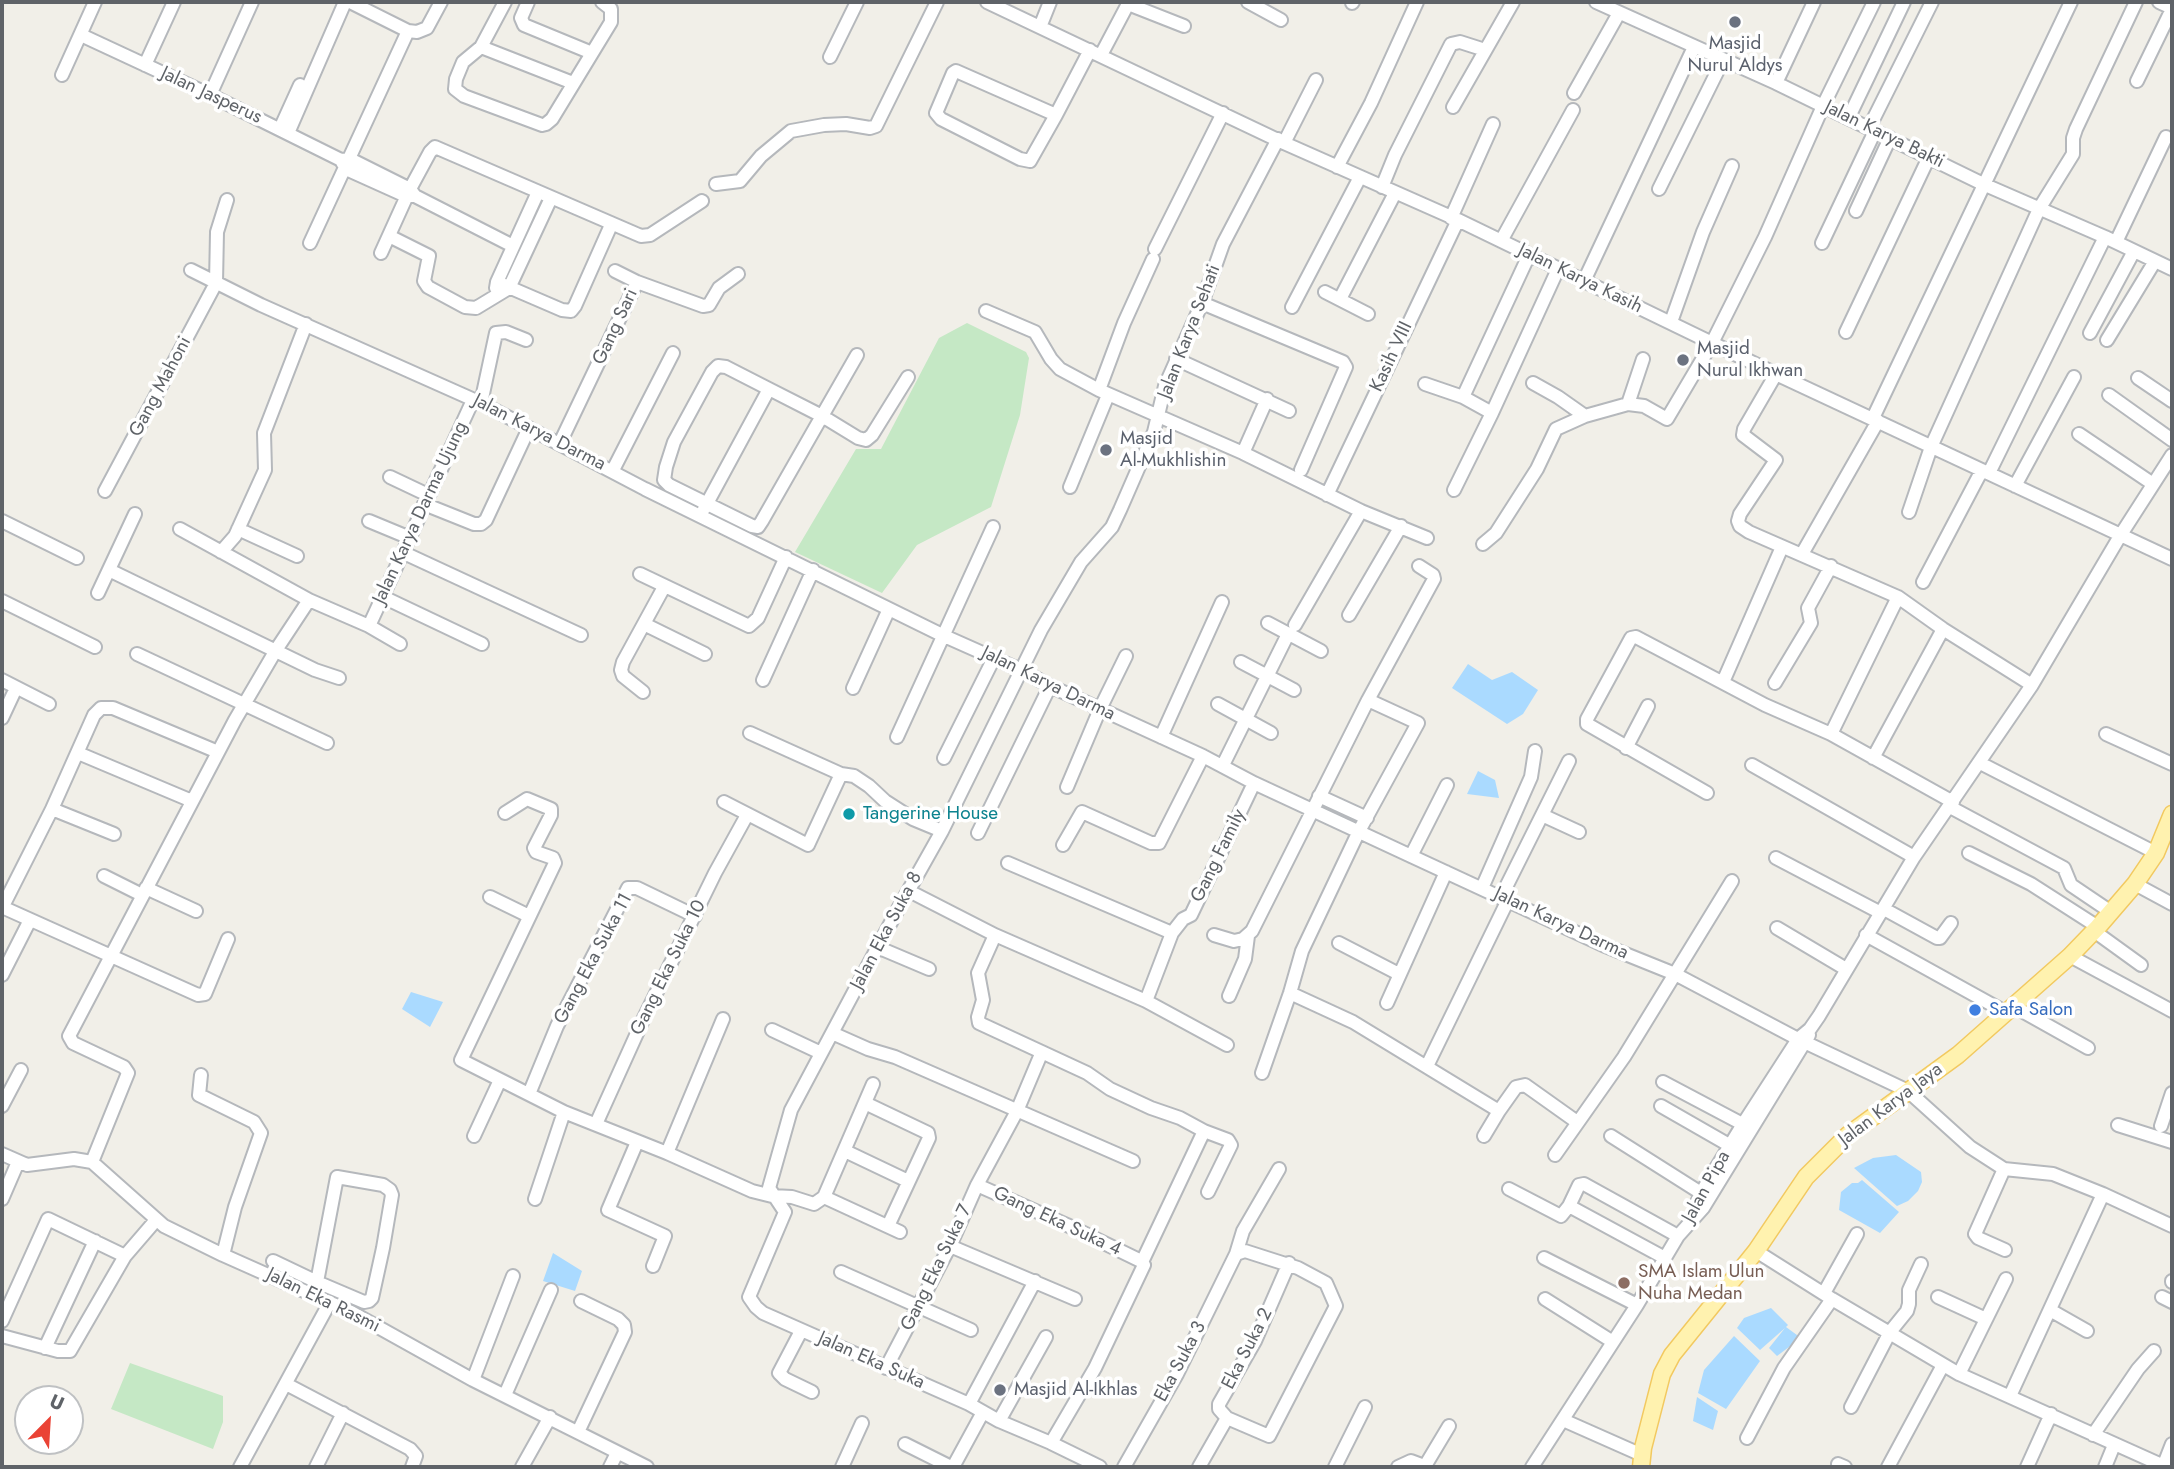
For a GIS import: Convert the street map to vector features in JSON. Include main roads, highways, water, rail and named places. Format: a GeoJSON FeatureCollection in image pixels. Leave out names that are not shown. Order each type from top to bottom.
{"type":"FeatureCollection","features":[{"type":"Feature","properties":{"kind":"main road","name":"Jalan Karya Jaya"},"geometry":{"type":"LineString","coordinates":[[1642,1461],[1662,1374],[1672,1355],[1756,1251],[1806,1177],[1831,1149],[1958,1055],[2070,956],[2135,884],[2156,853],[2172,816]]}},
{"type":"Feature","properties":{"kind":"water"},"geometry":{"type":"Polygon","coordinates":[[[1468,664],[1492,680],[1512,672],[1538,690],[1523,714],[1507,724],[1452,688],[1468,664]]]}},
{"type":"Feature","properties":{"kind":"water"},"geometry":{"type":"Polygon","coordinates":[[[1478,771],[1495,780],[1499,798],[1467,794],[1478,771]]]}},
{"type":"Feature","properties":{"kind":"water"},"geometry":{"type":"Polygon","coordinates":[[[411,992],[443,1002],[430,1027],[402,1009],[411,992]]]}},
{"type":"Feature","properties":{"kind":"water"},"geometry":{"type":"Polygon","coordinates":[[[1896,1155],[1921,1172],[1922,1182],[1918,1191],[1908,1201],[1897,1206],[1854,1168],[1873,1158],[1896,1155]]]}},
{"type":"Feature","properties":{"kind":"water"},"geometry":{"type":"Polygon","coordinates":[[[1862,1180],[1899,1212],[1880,1233],[1839,1210],[1841,1192],[1852,1183],[1862,1180]]]}},
{"type":"Feature","properties":{"kind":"water"},"geometry":{"type":"Polygon","coordinates":[[[553,1253],[582,1271],[575,1291],[543,1281],[553,1253]]]}},
{"type":"Feature","properties":{"kind":"water"},"geometry":{"type":"Polygon","coordinates":[[[1771,1308],[1788,1325],[1786,1327],[1801,1338],[1777,1356],[1769,1348],[1785,1328],[1760,1350],[1737,1328],[1744,1318],[1771,1308]]]}},
{"type":"Feature","properties":{"kind":"water"},"geometry":{"type":"Polygon","coordinates":[[[1734,1336],[1760,1361],[1726,1409],[1698,1393],[1704,1370],[1734,1336]]]}},
{"type":"Feature","properties":{"kind":"water"},"geometry":{"type":"Polygon","coordinates":[[[1697,1397],[1718,1411],[1713,1430],[1693,1421],[1697,1397]]]}},
{"type":"Feature","properties":{"kind":"place","name":"Masjid Nurul Aldys"},"geometry":{"type":"Point","coordinates":[1735,22]}},
{"type":"Feature","properties":{"kind":"place","name":"Masjid Nurul Ikhwan"},"geometry":{"type":"Point","coordinates":[1683,360]}},
{"type":"Feature","properties":{"kind":"place","name":"Masjid Al-Mukhlishin"},"geometry":{"type":"Point","coordinates":[1106,450]}},
{"type":"Feature","properties":{"kind":"place","name":"Tangerine House"},"geometry":{"type":"Point","coordinates":[849,814]}},
{"type":"Feature","properties":{"kind":"place","name":"Safa Salon"},"geometry":{"type":"Point","coordinates":[1975,1010]}},
{"type":"Feature","properties":{"kind":"place","name":"SMA Islam Ulun Nuha Medan"},"geometry":{"type":"Point","coordinates":[1624,1283]}},
{"type":"Feature","properties":{"kind":"place","name":"Masjid Al-Ikhlas"},"geometry":{"type":"Point","coordinates":[1000,1390]}}]}
